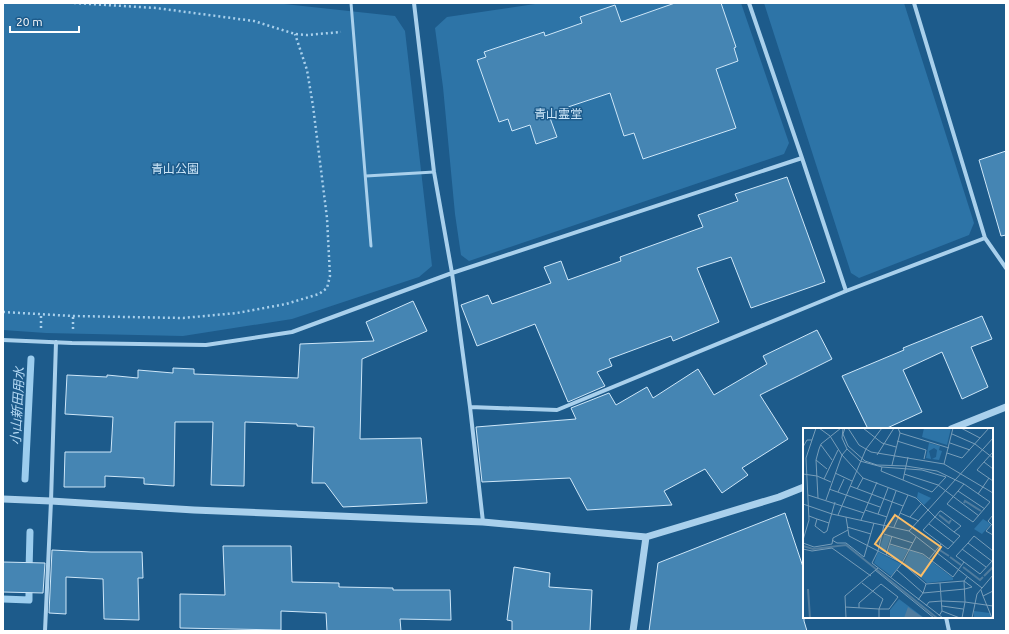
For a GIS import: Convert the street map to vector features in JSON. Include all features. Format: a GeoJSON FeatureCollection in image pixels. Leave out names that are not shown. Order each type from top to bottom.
{"type":"FeatureCollection","features":[{"type":"Feature","properties":{"kind":"street"},"geometry":{"type":"LineString","coordinates":[[414,3],[434,172],[452,273],[470,407],[483,522]]}},
{"type":"Feature","properties":{"kind":"street"},"geometry":{"type":"LineString","coordinates":[[749,3],[846,291]]}},
{"type":"Feature","properties":{"kind":"street"},"geometry":{"type":"LineString","coordinates":[[914,3],[985,238],[1006,268]]}},
{"type":"Feature","properties":{"kind":"street"},"geometry":{"type":"LineString","coordinates":[[3,340],[206,345],[292,332],[452,273],[802,158]]}},
{"type":"Feature","properties":{"kind":"street"},"geometry":{"type":"LineString","coordinates":[[470,407],[557,410],[846,291],[985,238]]}},
{"type":"Feature","properties":{"kind":"street"},"geometry":{"type":"LineString","coordinates":[[45,631],[56,342]]}},
{"type":"Feature","properties":{"kind":"street"},"geometry":{"type":"LineString","coordinates":[[954,428],[1006,407]]}},
{"type":"Feature","properties":{"kind":"street"},"geometry":{"type":"LineString","coordinates":[[3,499],[194,510],[483,522],[646,537],[779,497],[803,487]]}},
{"type":"Feature","properties":{"kind":"street"},"geometry":{"type":"LineString","coordinates":[[633,631],[646,537]]}},
{"type":"Feature","properties":{"kind":"street"},"geometry":{"type":"LineString","coordinates":[[946,618],[949,631]]}},
{"type":"Feature","properties":{"kind":"lane"},"geometry":{"type":"LineString","coordinates":[[351,3],[371,246]]}},
{"type":"Feature","properties":{"kind":"lane"},"geometry":{"type":"LineString","coordinates":[[366,176],[434,172]]}},
{"type":"Feature","properties":{"kind":"path"},"geometry":{"type":"LineString","coordinates":[[74,3],[156,8],[254,21],[295,34],[307,35],[353,32]]}},
{"type":"Feature","properties":{"kind":"path"},"geometry":{"type":"LineString","coordinates":[[3,312],[73,316],[183,318],[236,313],[286,304],[319,294],[327,288],[330,276],[326,218],[313,106],[306,70],[295,34]]}},
{"type":"Feature","properties":{"kind":"green space","name":"青山公園"},"geometry":{"type":"Polygon","coordinates":[[[3,3],[275,3],[395,16],[405,31],[432,266],[419,277],[292,319],[183,336],[46,333],[3,330],[3,3]]]}},
{"type":"Feature","properties":{"kind":"green space","name":"青山霊堂"},"geometry":{"type":"Polygon","coordinates":[[[542,3],[741,3],[789,143],[784,154],[469,261],[461,255],[455,214],[443,87],[435,28],[447,17],[542,3]]]}},
{"type":"Feature","properties":{"kind":"green space"},"geometry":{"type":"Polygon","coordinates":[[[764,3],[904,3],[974,223],[969,235],[859,278],[851,273],[764,3]]]}},
{"type":"Feature","properties":{"kind":"building"},"geometry":{"type":"Polygon","coordinates":[[[675,3],[721,3],[736,47],[734,48],[738,61],[716,69],[736,128],[643,159],[634,133],[624,136],[610,93],[568,107],[569,111],[550,118],[557,137],[536,144],[530,125],[512,131],[508,119],[499,122],[477,60],[486,57],[484,52],[544,32],[545,36],[582,23],[580,17],[615,5],[621,22],[675,3]]]}},
{"type":"Feature","properties":{"kind":"building"},"geometry":{"type":"Polygon","coordinates":[[[1006,151],[1006,235],[1001,236],[979,160],[1006,151]]]}},
{"type":"Feature","properties":{"kind":"building"},"geometry":{"type":"Polygon","coordinates":[[[787,177],[825,282],[751,308],[731,257],[697,268],[719,322],[673,341],[671,336],[609,359],[612,366],[597,372],[605,386],[568,402],[535,324],[477,346],[461,305],[488,295],[492,304],[551,283],[544,267],[561,261],[568,280],[621,261],[620,257],[703,227],[698,215],[738,201],[735,194],[787,177]]]}},
{"type":"Feature","properties":{"kind":"building"},"geometry":{"type":"Polygon","coordinates":[[[413,301],[427,331],[362,359],[360,439],[421,438],[427,503],[343,507],[325,483],[312,483],[314,427],[297,426],[297,424],[245,422],[244,486],[211,485],[213,422],[175,422],[174,486],[144,484],[144,478],[105,476],[105,487],[64,487],[65,452],[111,452],[113,417],[65,414],[67,375],[107,377],[107,375],[138,378],[138,370],[173,373],[173,368],[194,369],[194,374],[298,378],[300,344],[374,341],[366,322],[413,301]]]}},
{"type":"Feature","properties":{"kind":"building"},"geometry":{"type":"Polygon","coordinates":[[[982,316],[992,339],[971,347],[988,387],[962,399],[942,352],[903,370],[922,412],[887,428],[868,428],[842,376],[904,350],[903,348],[982,316]]]}},
{"type":"Feature","properties":{"kind":"building"},"geometry":{"type":"Polygon","coordinates":[[[817,330],[832,359],[760,395],[788,439],[742,468],[748,475],[722,493],[705,469],[664,491],[672,505],[587,510],[570,478],[482,482],[476,427],[576,419],[571,408],[609,393],[616,405],[647,387],[653,398],[698,369],[714,395],[767,364],[763,356],[817,330]]]}},
{"type":"Feature","properties":{"kind":"building"},"geometry":{"type":"Polygon","coordinates":[[[785,513],[803,567],[803,618],[807,631],[649,631],[658,563],[785,513]]]}},
{"type":"Feature","properties":{"kind":"building"},"geometry":{"type":"Polygon","coordinates":[[[223,546],[291,546],[292,582],[339,583],[339,587],[393,588],[393,590],[450,590],[451,620],[400,619],[401,631],[327,631],[326,613],[281,611],[281,630],[180,628],[180,594],[225,595],[223,546]]]}},
{"type":"Feature","properties":{"kind":"building"},"geometry":{"type":"Polygon","coordinates":[[[52,550],[142,552],[143,578],[138,578],[139,620],[104,619],[103,579],[66,577],[66,614],[49,613],[52,550]]]}},
{"type":"Feature","properties":{"kind":"building"},"geometry":{"type":"Polygon","coordinates":[[[3,562],[45,563],[43,593],[3,592],[3,562]]]}},
{"type":"Feature","properties":{"kind":"building"},"geometry":{"type":"Polygon","coordinates":[[[514,567],[550,573],[549,587],[592,590],[590,631],[512,631],[512,621],[507,620],[514,567]]]}},
{"type":"Feature","properties":{"kind":"waterway","name":"小山新田用水"},"geometry":{"type":"LineString","coordinates":[[25,479],[31,359]]}},
{"type":"Feature","properties":{"kind":"waterway","name":"小山新田用水"},"geometry":{"type":"LineString","coordinates":[[29,571],[30,532]]}},
{"type":"Feature","properties":{"kind":"waterway","name":"小山新田用水"},"geometry":{"type":"LineString","coordinates":[[3,599],[29,600],[29,584]]}}]}
